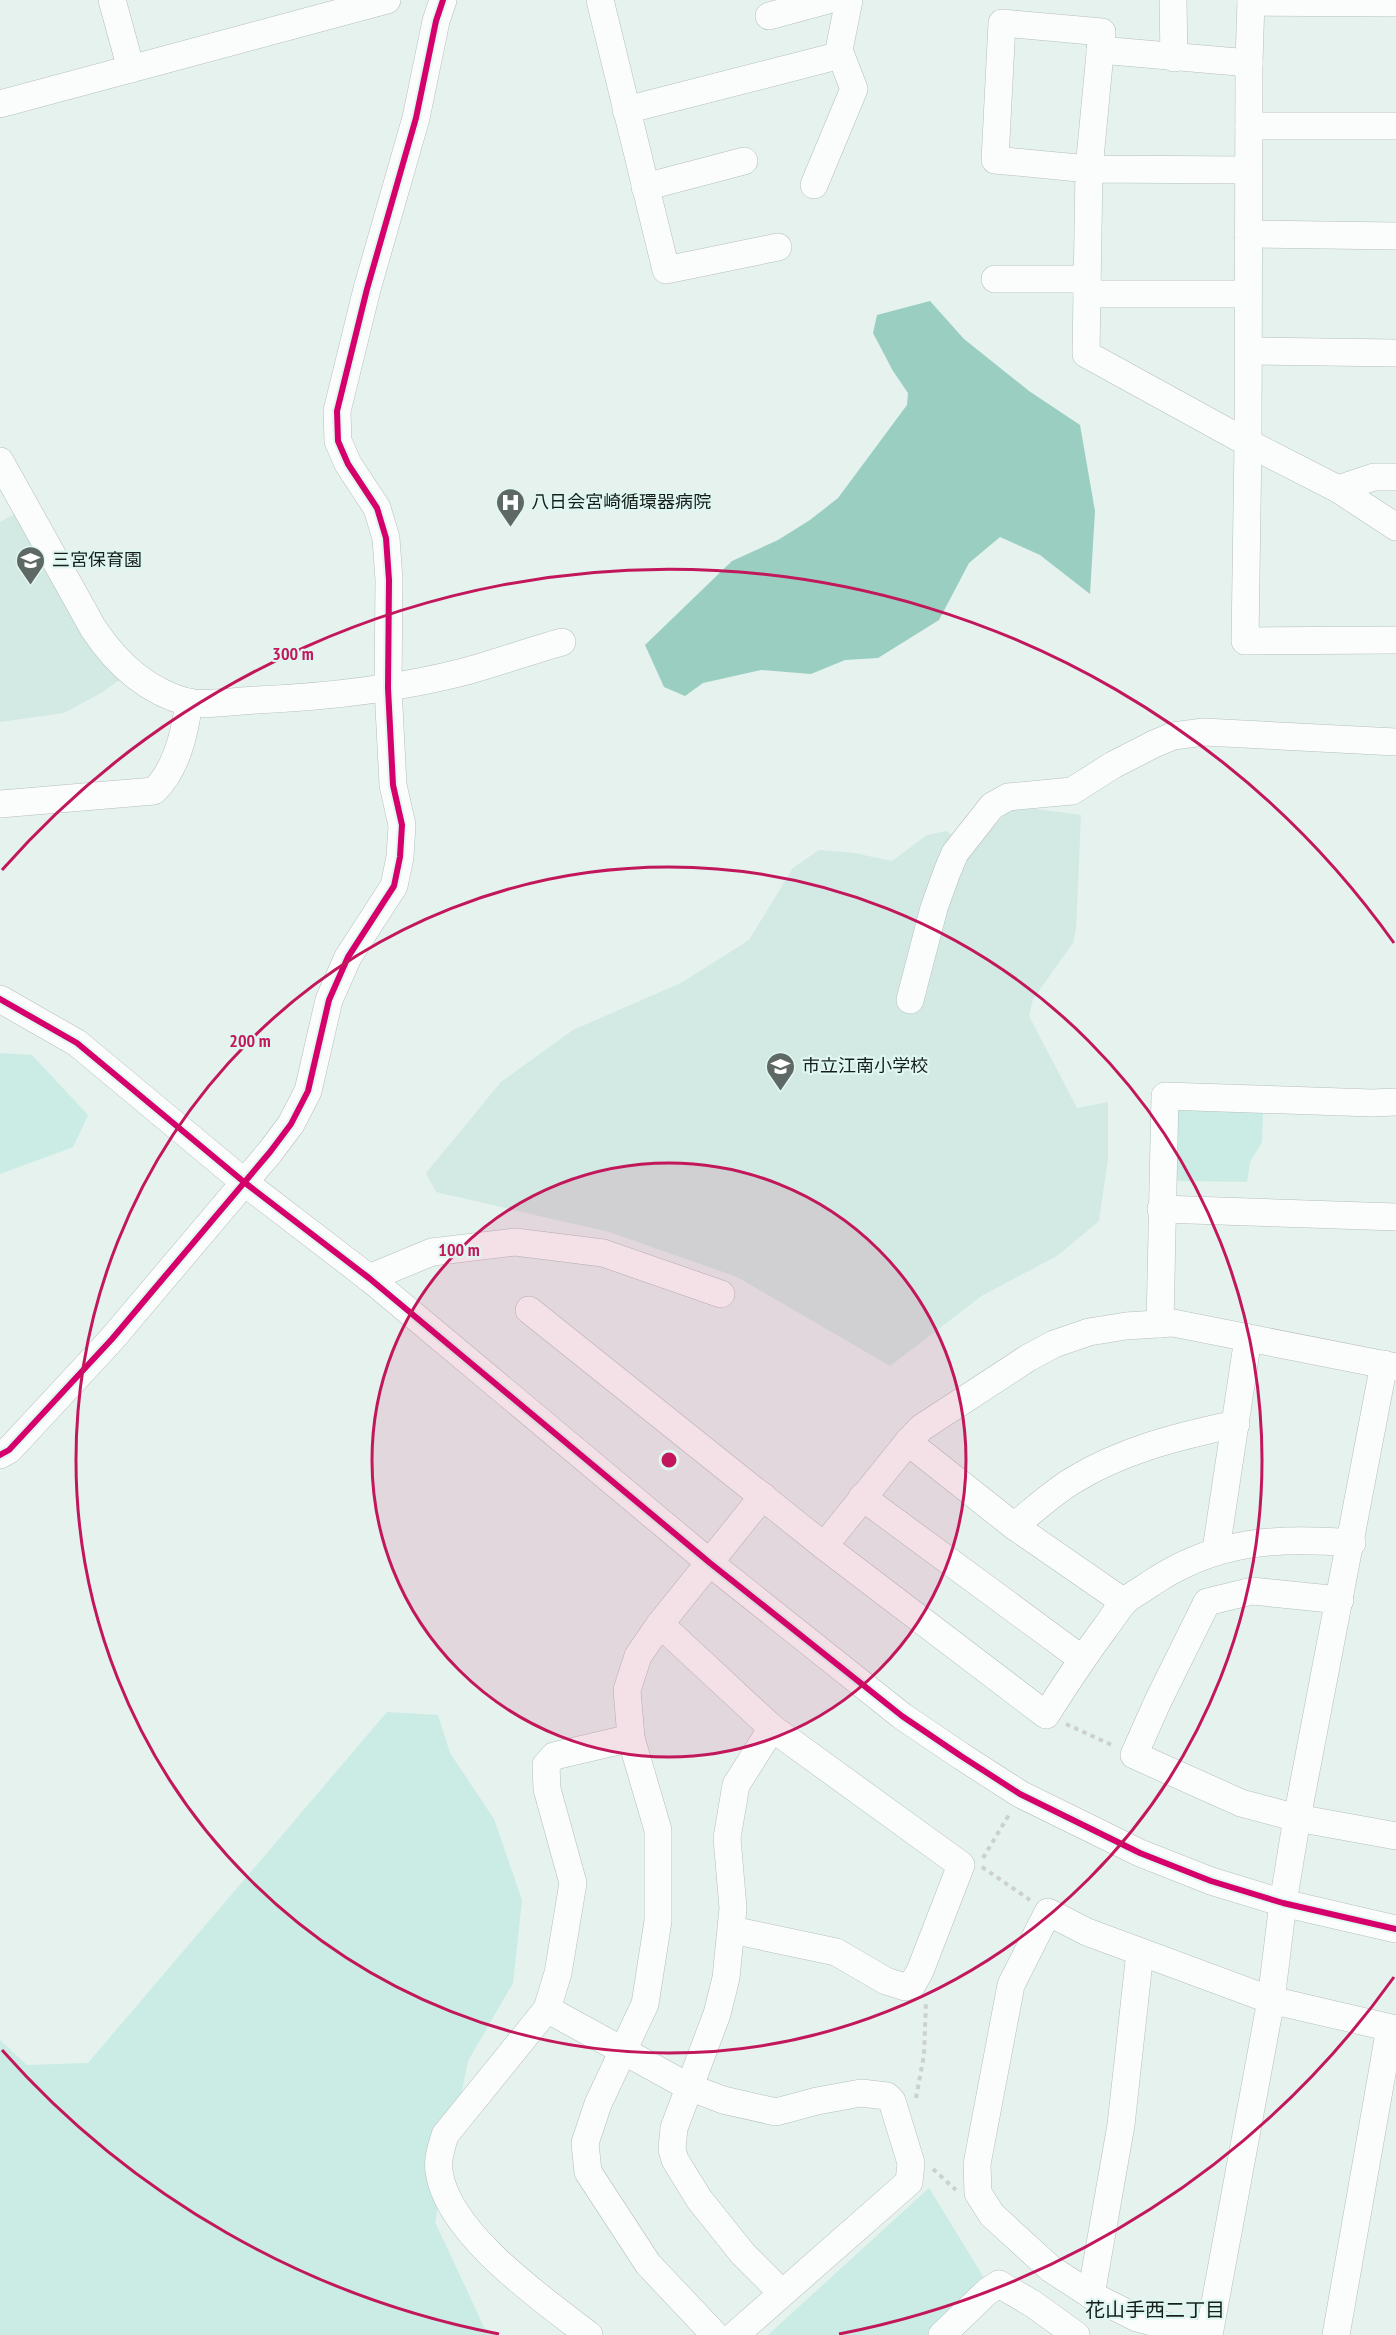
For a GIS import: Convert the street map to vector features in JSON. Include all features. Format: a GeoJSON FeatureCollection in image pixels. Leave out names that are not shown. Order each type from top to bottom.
{"type":"FeatureCollection","features":[{"type":"Feature","properties":{"kind":"street"},"geometry":{"type":"LineString","coordinates":[[112,0],[131,69]]}},
{"type":"Feature","properties":{"kind":"street"},"geometry":{"type":"LineString","coordinates":[[0,104],[387,0]]}},
{"type":"Feature","properties":{"kind":"street"},"geometry":{"type":"LineString","coordinates":[[0,1455],[9,1450],[112,1339],[291,1124],[308,1091],[329,1000],[348,957],[394,886],[400,857],[402,825],[393,785],[388,688],[386,538],[377,508],[348,464],[338,441],[337,411],[367,289],[416,118],[436,21],[443,0]]}},
{"type":"Feature","properties":{"kind":"street"},"geometry":{"type":"LineString","coordinates":[[600,0],[666,270],[778,247]]}},
{"type":"Feature","properties":{"kind":"street"},"geometry":{"type":"LineString","coordinates":[[769,16],[828,0]]}},
{"type":"Feature","properties":{"kind":"street"},"geometry":{"type":"LineString","coordinates":[[814,185],[854,89],[839,50],[849,0]]}},
{"type":"Feature","properties":{"kind":"street"},"geometry":{"type":"LineString","coordinates":[[1173,0],[1174,58]]}},
{"type":"Feature","properties":{"kind":"street"},"geometry":{"type":"LineString","coordinates":[[1396,3],[1251,1],[1245,640],[1396,640]]}},
{"type":"Feature","properties":{"kind":"street"},"geometry":{"type":"LineString","coordinates":[[1248,170],[1089,169],[996,160],[1002,23],[1102,32],[1089,169],[1086,354],[1248,443],[1338,489],[1396,527]]}},
{"type":"Feature","properties":{"kind":"street"},"geometry":{"type":"LineString","coordinates":[[1100,50],[1249,63]]}},
{"type":"Feature","properties":{"kind":"street"},"geometry":{"type":"LineString","coordinates":[[626,110],[841,55]]}},
{"type":"Feature","properties":{"kind":"street"},"geometry":{"type":"LineString","coordinates":[[1249,126],[1396,126]]}},
{"type":"Feature","properties":{"kind":"street"},"geometry":{"type":"LineString","coordinates":[[645,187],[744,161]]}},
{"type":"Feature","properties":{"kind":"street"},"geometry":{"type":"LineString","coordinates":[[1248,234],[1396,236]]}},
{"type":"Feature","properties":{"kind":"street"},"geometry":{"type":"LineString","coordinates":[[995,279],[1248,294]]}},
{"type":"Feature","properties":{"kind":"street"},"geometry":{"type":"LineString","coordinates":[[1249,351],[1396,353]]}},
{"type":"Feature","properties":{"kind":"street"},"geometry":{"type":"LineString","coordinates":[[0,461],[9,500],[109,652],[138,678],[155,689],[189,702],[300,698],[388,688],[466,671],[562,642]]}},
{"type":"Feature","properties":{"kind":"street"},"geometry":{"type":"LineString","coordinates":[[1338,489],[1374,477],[1396,477]]}},
{"type":"Feature","properties":{"kind":"street"},"geometry":{"type":"LineString","coordinates":[[0,804],[154,791],[165,780],[185,732],[189,702]]}},
{"type":"Feature","properties":{"kind":"street"},"geometry":{"type":"LineString","coordinates":[[910,1000],[934,908],[955,853],[992,806],[1008,796],[1072,791],[1113,765],[1173,736],[1204,732],[1396,742]]}},
{"type":"Feature","properties":{"kind":"street"},"geometry":{"type":"LineString","coordinates":[[0,999],[77,1043],[244,1182],[369,1278],[710,1563],[902,1716],[1020,1794],[1140,1853],[1211,1881],[1283,1903],[1396,1929]]}},
{"type":"Feature","properties":{"kind":"street"},"geometry":{"type":"LineString","coordinates":[[1160,1324],[1161,1209],[1166,1096],[1396,1102]]}},
{"type":"Feature","properties":{"kind":"street"},"geometry":{"type":"LineString","coordinates":[[1161,1209],[1396,1217]]}},
{"type":"Feature","properties":{"kind":"street"},"geometry":{"type":"LineString","coordinates":[[369,1278],[432,1252],[515,1242],[603,1253],[721,1294]]}},
{"type":"Feature","properties":{"kind":"street"},"geometry":{"type":"LineString","coordinates":[[529,1310],[824,1546],[1046,1715],[1082,1659],[1124,1602],[1168,1572],[1216,1550],[1264,1542],[1324,1541],[1352,1544]]}},
{"type":"Feature","properties":{"kind":"street"},"geometry":{"type":"LineString","coordinates":[[824,1546],[921,1428],[1054,1344],[1089,1332],[1126,1326],[1173,1323],[1390,1366],[1340,1600],[1297,1818],[1270,2000],[1209,2335]]}},
{"type":"Feature","properties":{"kind":"street"},"geometry":{"type":"LineString","coordinates":[[1216,1550],[1248,1338]]}},
{"type":"Feature","properties":{"kind":"street"},"geometry":{"type":"LineString","coordinates":[[1014,1526],[1071,1481],[1116,1457],[1190,1434],[1236,1424]]}},
{"type":"Feature","properties":{"kind":"street"},"geometry":{"type":"LineString","coordinates":[[908,1442],[1014,1526],[1124,1602]]}},
{"type":"Feature","properties":{"kind":"street"},"geometry":{"type":"LineString","coordinates":[[715,2335],[648,2264],[588,2172],[585,2154],[588,2132],[598,2104],[645,2004],[658,1921],[658,1830],[631,1738],[627,1690],[638,1656],[660,1624],[763,1496]]}},
{"type":"Feature","properties":{"kind":"street"},"geometry":{"type":"LineString","coordinates":[[862,1497],[1082,1659]]}},
{"type":"Feature","properties":{"kind":"street"},"geometry":{"type":"LineString","coordinates":[[1340,1600],[1252,1591],[1207,1602],[1134,1755],[1241,1803],[1297,1818],[1396,1836]]}},
{"type":"Feature","properties":{"kind":"street"},"geometry":{"type":"LineString","coordinates":[[660,1624],[772,1728],[961,1866],[920,1971],[912,1985],[905,1986],[886,1981],[836,1952],[732,1930]]}},
{"type":"Feature","properties":{"kind":"street"},"geometry":{"type":"LineString","coordinates":[[772,1728],[736,1785],[727,1838],[734,1908],[726,1978],[717,2014],[675,2128],[672,2149],[675,2160],[699,2199],[743,2254],[783,2293]]}},
{"type":"Feature","properties":{"kind":"street"},"geometry":{"type":"LineString","coordinates":[[590,2335],[523,2285],[477,2241],[448,2199],[439,2171],[439,2154],[446,2134],[547,2009],[558,1973],[573,1883],[547,1789],[546,1765],[554,1756],[631,1738]]}},
{"type":"Feature","properties":{"kind":"street"},"geometry":{"type":"LineString","coordinates":[[1202,2335],[1137,2318],[1091,2295],[1051,2268],[1025,2246],[992,2215],[978,2193],[977,2164],[1011,1985],[1048,1912],[1087,1932],[1270,2000],[1393,2028],[1336,2335]]}},
{"type":"Feature","properties":{"kind":"street"},"geometry":{"type":"LineString","coordinates":[[1091,2295],[1121,2125],[1140,1952]]}},
{"type":"Feature","properties":{"kind":"street"},"geometry":{"type":"LineString","coordinates":[[547,2009],[624,2049],[689,2087],[723,2100],[776,2112],[861,2093],[882,2094],[892,2101],[911,2163],[909,2182],[735,2335]]}},
{"type":"Feature","properties":{"kind":"street"},"geometry":{"type":"LineString","coordinates":[[942,2335],[988,2291],[999,2284],[1033,2304],[1076,2335]]}},
{"type":"Feature","properties":{"kind":"path"},"geometry":{"type":"LineString","coordinates":[[1046,1715],[1134,1755]]}},
{"type":"Feature","properties":{"kind":"path"},"geometry":{"type":"LineString","coordinates":[[979,1865],[1048,1912]]}},
{"type":"Feature","properties":{"kind":"shaded area"},"geometry":{"type":"Polygon","coordinates":[[[930,301],[964,339],[1029,391],[1080,425],[1095,511],[1090,594],[1040,555],[1000,537],[969,563],[939,620],[878,658],[845,660],[811,674],[761,670],[703,683],[685,696],[664,687],[645,645],[732,561],[778,540],[810,520],[838,498],[907,405],[908,393],[893,371],[873,333],[877,315],[930,301]]]}},
{"type":"Feature","properties":{"kind":"shaded area","name":"三宮保育園"},"geometry":{"type":"Polygon","coordinates":[[[20,511],[124,677],[101,693],[64,713],[0,722],[0,522],[20,511]]]}},
{"type":"Feature","properties":{"kind":"shaded area","name":"市立江南小学校"},"geometry":{"type":"Polygon","coordinates":[[[1014,806],[1081,815],[1076,929],[1073,943],[1033,999],[1029,1016],[1077,1108],[1108,1102],[1108,1158],[1099,1221],[1057,1256],[983,1295],[890,1366],[737,1277],[609,1232],[436,1192],[426,1173],[501,1082],[573,1030],[681,983],[749,940],[793,868],[819,850],[854,853],[892,861],[927,835],[946,831],[972,847],[1014,806]]]}},
{"type":"Feature","properties":{"kind":"shaded area"},"geometry":{"type":"Polygon","coordinates":[[[0,1053],[32,1055],[88,1115],[73,1147],[0,1174],[0,1053]]]}},
{"type":"Feature","properties":{"kind":"shaded area"},"geometry":{"type":"Polygon","coordinates":[[[1174,1104],[1263,1112],[1262,1142],[1250,1162],[1247,1182],[1177,1181],[1174,1104]]]}},
{"type":"Feature","properties":{"kind":"shaded area"},"geometry":{"type":"Polygon","coordinates":[[[387,1712],[438,1715],[450,1753],[494,1819],[522,1900],[513,1983],[468,2061],[435,2222],[484,2327],[495,2335],[0,2335],[0,2040],[27,2065],[88,2063],[387,1712]]]}},
{"type":"Feature","properties":{"kind":"shaded area"},"geometry":{"type":"Polygon","coordinates":[[[929,2188],[986,2281],[930,2335],[768,2335],[929,2188]]]}},
{"type":"Feature","properties":{"kind":"cycle path"},"geometry":{"type":"LineString","coordinates":[[0,1455],[9,1450],[112,1339],[291,1124],[308,1091],[329,1000],[348,957],[394,886],[400,857],[402,825],[393,785],[388,688],[389,580],[386,538],[377,508],[348,464],[338,441],[337,411],[367,289],[416,118],[436,21],[443,0]]}},
{"type":"Feature","properties":{"kind":"cycle path"},"geometry":{"type":"LineString","coordinates":[[0,999],[77,1043],[244,1182],[369,1278],[710,1563],[902,1716],[961,1756],[1020,1794],[1140,1853],[1211,1881],[1283,1903],[1396,1929]]}},
{"type":"Feature","properties":{"kind":"place","name":"八日会宮崎循環器病院"},"geometry":{"type":"Point","coordinates":[510,528]}},
{"type":"Feature","properties":{"kind":"place","name":"三宮保育園"},"geometry":{"type":"Point","coordinates":[31,586]}},
{"type":"Feature","properties":{"kind":"place","name":"市立江南小学校"},"geometry":{"type":"Point","coordinates":[781,1092]}},
{"type":"Feature","properties":{"kind":"district","name":"花山手西二丁目"},"geometry":{"type":"Point","coordinates":[1155,2310]}}]}
